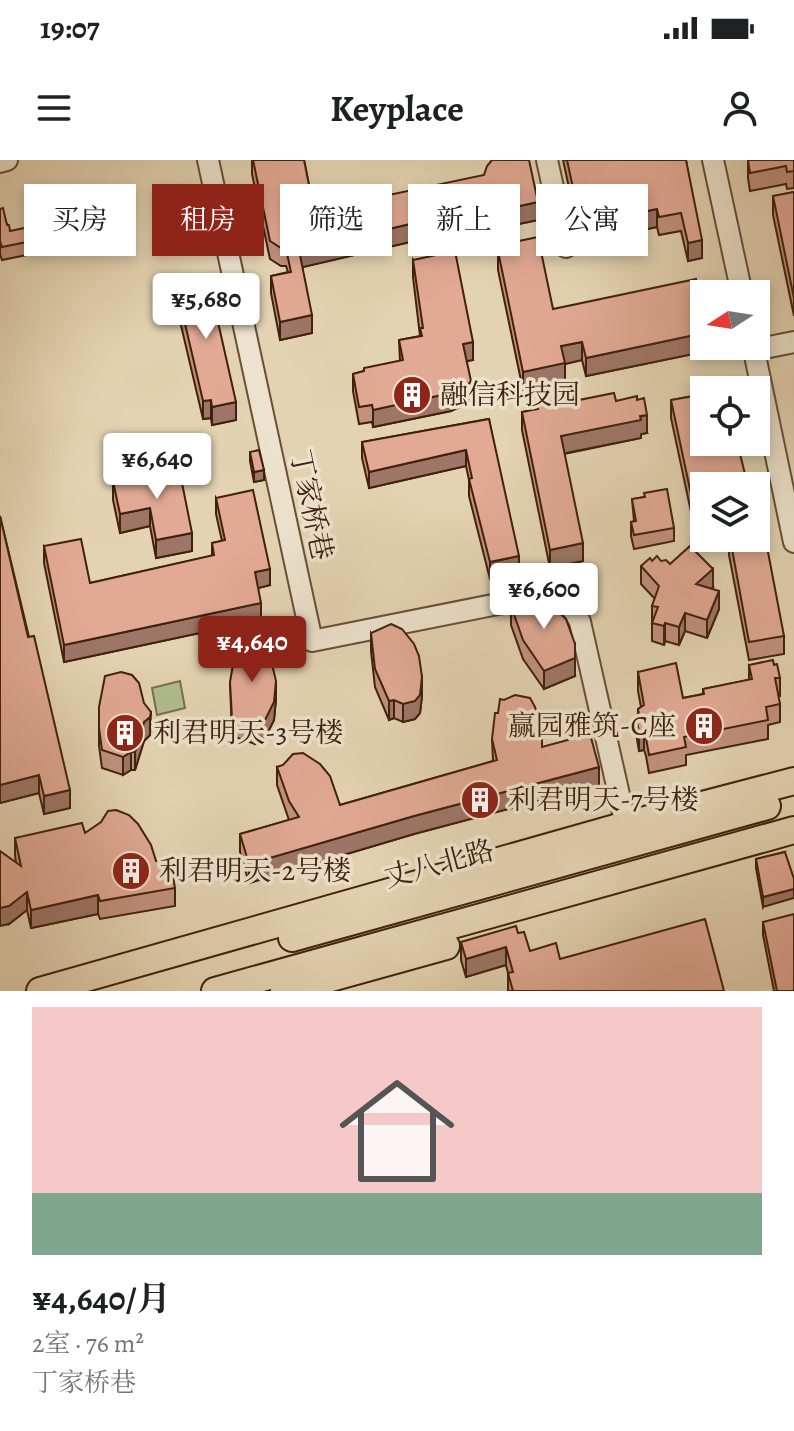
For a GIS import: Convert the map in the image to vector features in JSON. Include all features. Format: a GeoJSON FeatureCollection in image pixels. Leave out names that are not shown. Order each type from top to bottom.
{"type":"FeatureCollection","features":[{"type":"Feature","properties":{"kind":"main road"},"geometry":{"type":"LineString","coordinates":[[40,991],[628,834],[794,781]]}},
{"type":"Feature","properties":{"kind":"main road","name":"丈八北路"},"geometry":{"type":"LineString","coordinates":[[101,991],[628,834],[794,799]]}},
{"type":"Feature","properties":{"kind":"main road"},"geometry":{"type":"LineString","coordinates":[[215,991],[794,830]]}},
{"type":"Feature","properties":{"kind":"main road"},"geometry":{"type":"LineString","coordinates":[[284,991],[794,848]]}},
{"type":"Feature","properties":{"kind":"street"},"geometry":{"type":"LineString","coordinates":[[0,162],[7,160]]}},
{"type":"Feature","properties":{"kind":"street","name":"丁家桥巷"},"geometry":{"type":"LineString","coordinates":[[208,160],[312,641],[528,598],[547,596],[563,599],[572,606],[580,622],[628,834]]}},
{"type":"Feature","properties":{"kind":"street"},"geometry":{"type":"LineString","coordinates":[[547,160],[552,184]]}},
{"type":"Feature","properties":{"kind":"street"},"geometry":{"type":"LineString","coordinates":[[713,160],[739,280]]}},
{"type":"Feature","properties":{"kind":"street"},"geometry":{"type":"LineString","coordinates":[[770,346],[794,342]]}},
{"type":"Feature","properties":{"kind":"street"},"geometry":{"type":"LineString","coordinates":[[756,360],[794,542]]}},
{"type":"Feature","properties":{"kind":"green space"},"geometry":{"type":"Polygon","coordinates":[[[180,681],[185,708],[157,715],[152,688],[180,681]]]}},
{"type":"Feature","properties":{"kind":"building"},"geometry":{"type":"Polygon","coordinates":[[[253,160],[304,160],[309,184],[280,184],[280,247],[270,241],[264,212],[264,184],[258,184],[253,160]]]}},
{"type":"Feature","properties":{"kind":"building"},"geometry":{"type":"Polygon","coordinates":[[[492,160],[529,160],[536,202],[520,206],[520,184],[441,184],[484,175],[492,160]]]}},
{"type":"Feature","properties":{"kind":"building"},"geometry":{"type":"Polygon","coordinates":[[[567,160],[686,160],[702,240],[688,243],[681,213],[659,217],[657,209],[648,211],[648,184],[572,184],[567,160]]]}},
{"type":"Feature","properties":{"kind":"building"},"geometry":{"type":"Polygon","coordinates":[[[748,160],[794,160],[794,171],[787,172],[786,166],[750,173],[748,160]]]}},
{"type":"Feature","properties":{"kind":"building"},"geometry":{"type":"Polygon","coordinates":[[[408,191],[408,225],[392,228],[392,194],[408,191]]]}},
{"type":"Feature","properties":{"kind":"building"},"geometry":{"type":"Polygon","coordinates":[[[794,192],[794,298],[773,196],[794,192]]]}},
{"type":"Feature","properties":{"kind":"building"},"geometry":{"type":"Polygon","coordinates":[[[3,208],[10,231],[24,228],[24,243],[2,247],[0,209],[3,208]]]}},
{"type":"Feature","properties":{"kind":"building"},"geometry":{"type":"Polygon","coordinates":[[[536,237],[536,256],[542,256],[553,309],[690,280],[690,336],[586,358],[582,342],[561,346],[565,363],[523,372],[499,256],[520,256],[520,241],[536,237]]]}},
{"type":"Feature","properties":{"kind":"building"},"geometry":{"type":"Polygon","coordinates":[[[288,256],[300,256],[312,315],[280,322],[271,276],[291,272],[288,256]]]}},
{"type":"Feature","properties":{"kind":"building"},"geometry":{"type":"Polygon","coordinates":[[[456,256],[473,342],[463,344],[471,381],[466,387],[451,393],[373,410],[372,405],[359,407],[353,374],[364,371],[364,368],[403,360],[399,340],[422,336],[413,260],[456,256]]]}},
{"type":"Feature","properties":{"kind":"building"},"geometry":{"type":"Polygon","coordinates":[[[195,274],[204,276],[209,282],[236,402],[212,407],[211,400],[203,401],[179,298],[179,287],[186,277],[195,274]]]}},
{"type":"Feature","properties":{"kind":"building"},"geometry":{"type":"Polygon","coordinates":[[[614,393],[616,401],[637,396],[637,400],[644,398],[647,415],[640,416],[641,420],[561,436],[583,543],[550,550],[522,412],[538,409],[537,404],[553,401],[554,405],[614,393]]]}},
{"type":"Feature","properties":{"kind":"building"},"geometry":{"type":"Polygon","coordinates":[[[690,397],[690,456],[740,456],[744,472],[690,472],[690,489],[671,400],[690,397]]]}},
{"type":"Feature","properties":{"kind":"building"},"geometry":{"type":"Polygon","coordinates":[[[489,419],[519,556],[490,562],[469,479],[472,478],[466,450],[369,472],[362,442],[489,419]]]}},
{"type":"Feature","properties":{"kind":"building"},"geometry":{"type":"Polygon","coordinates":[[[259,450],[264,470],[254,472],[250,452],[259,450]]]}},
{"type":"Feature","properties":{"kind":"building"},"geometry":{"type":"Polygon","coordinates":[[[179,468],[192,533],[156,540],[150,508],[120,514],[113,481],[179,468]]]}},
{"type":"Feature","properties":{"kind":"building"},"geometry":{"type":"Polygon","coordinates":[[[667,489],[674,528],[634,535],[631,522],[636,521],[632,499],[645,497],[644,493],[667,489]]]}},
{"type":"Feature","properties":{"kind":"building"},"geometry":{"type":"Polygon","coordinates":[[[253,490],[270,569],[255,572],[261,603],[64,645],[44,546],[81,539],[90,583],[214,555],[212,543],[225,540],[216,498],[253,490]]]}},
{"type":"Feature","properties":{"kind":"building"},"geometry":{"type":"Polygon","coordinates":[[[0,516],[28,637],[34,636],[70,790],[44,796],[39,775],[0,785],[0,516]]]}},
{"type":"Feature","properties":{"kind":"building"},"geometry":{"type":"Polygon","coordinates":[[[690,546],[690,552],[696,552],[713,569],[696,584],[719,591],[707,620],[685,613],[679,627],[652,623],[658,607],[652,606],[659,586],[641,566],[657,556],[670,564],[690,546]]]}},
{"type":"Feature","properties":{"kind":"building"},"geometry":{"type":"Polygon","coordinates":[[[733,552],[768,552],[784,636],[749,642],[733,552]]]}},
{"type":"Feature","properties":{"kind":"building"},"geometry":{"type":"Polygon","coordinates":[[[538,592],[566,619],[575,644],[575,658],[544,671],[523,640],[511,606],[527,595],[538,592]]]}},
{"type":"Feature","properties":{"kind":"building"},"geometry":{"type":"Polygon","coordinates":[[[391,624],[402,629],[419,656],[422,677],[420,695],[415,701],[403,704],[389,701],[375,669],[371,633],[391,624]]]}},
{"type":"Feature","properties":{"kind":"building"},"geometry":{"type":"Polygon","coordinates":[[[255,643],[268,647],[276,681],[274,702],[264,722],[255,726],[232,718],[230,682],[236,647],[255,643]]]}},
{"type":"Feature","properties":{"kind":"building","name":"赢园雅筑-C座"},"geometry":{"type":"Polygon","coordinates":[[[773,660],[780,678],[775,678],[780,704],[766,707],[768,720],[684,737],[686,747],[649,755],[644,732],[639,733],[636,716],[639,715],[638,709],[644,705],[638,672],[676,663],[683,698],[704,694],[703,689],[752,679],[749,665],[773,660]]]}},
{"type":"Feature","properties":{"kind":"building","name":"利君明天-3号楼"},"geometry":{"type":"Polygon","coordinates":[[[121,672],[132,675],[139,683],[144,703],[151,712],[144,722],[135,752],[123,757],[102,750],[99,728],[99,707],[105,676],[121,672]]]}},
{"type":"Feature","properties":{"kind":"building"},"geometry":{"type":"Polygon","coordinates":[[[515,695],[530,698],[535,707],[542,730],[542,747],[590,734],[599,767],[249,864],[240,834],[299,817],[289,801],[277,767],[293,754],[303,753],[320,764],[330,776],[340,805],[497,760],[492,739],[495,713],[498,713],[500,699],[515,695]]]}},
{"type":"Feature","properties":{"kind":"building"},"geometry":{"type":"Polygon","coordinates":[[[116,810],[129,815],[138,824],[151,845],[156,861],[170,859],[175,888],[100,901],[98,895],[31,910],[27,892],[9,906],[0,908],[0,851],[21,866],[15,838],[82,823],[85,833],[101,822],[108,811],[116,810]]]}},
{"type":"Feature","properties":{"kind":"building"},"geometry":{"type":"Polygon","coordinates":[[[785,852],[794,889],[763,897],[756,859],[785,852]]]}},
{"type":"Feature","properties":{"kind":"building"},"geometry":{"type":"Polygon","coordinates":[[[794,914],[794,991],[777,991],[763,922],[794,914]]]}},
{"type":"Feature","properties":{"kind":"building"},"geometry":{"type":"Polygon","coordinates":[[[705,919],[724,991],[513,991],[508,973],[513,972],[506,947],[466,959],[461,942],[516,926],[518,933],[524,932],[530,951],[556,943],[560,959],[705,919]]]}},
{"type":"Feature","properties":{"kind":"place","name":"融信科技园"},"geometry":{"type":"Point","coordinates":[412,395]}},
{"type":"Feature","properties":{"kind":"place","name":"赢园雅筑-C座"},"geometry":{"type":"Point","coordinates":[704,726]}},
{"type":"Feature","properties":{"kind":"place","name":"利君明天-3号楼"},"geometry":{"type":"Point","coordinates":[125,733]}},
{"type":"Feature","properties":{"kind":"place","name":"利君明天-7号楼"},"geometry":{"type":"Point","coordinates":[480,800]}},
{"type":"Feature","properties":{"kind":"place","name":"利君明天-2号楼"},"geometry":{"type":"Point","coordinates":[131,871]}}]}
